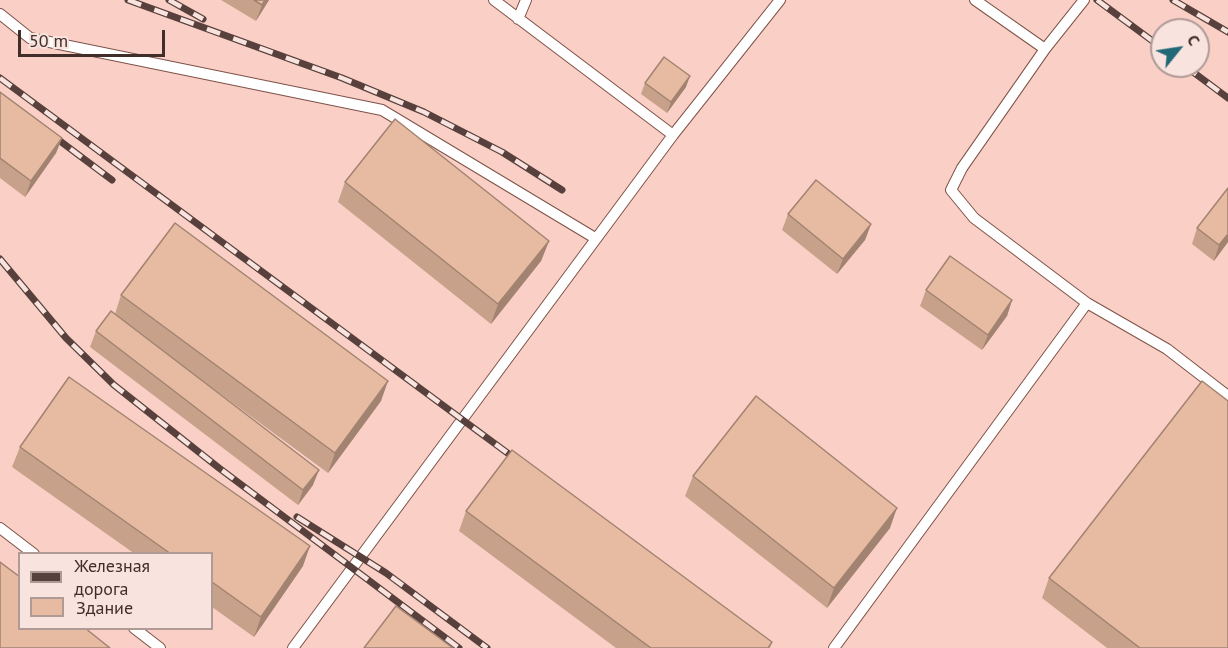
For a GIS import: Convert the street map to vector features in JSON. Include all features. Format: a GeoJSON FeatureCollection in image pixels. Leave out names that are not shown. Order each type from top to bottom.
{"type":"FeatureCollection","features":[{"type":"Feature","properties":{"kind":"lane"},"geometry":{"type":"LineString","coordinates":[[494,0],[673,135]]}},
{"type":"Feature","properties":{"kind":"lane"},"geometry":{"type":"LineString","coordinates":[[518,18],[526,0]]}},
{"type":"Feature","properties":{"kind":"lane"},"geometry":{"type":"LineString","coordinates":[[293,648],[369,548],[595,238],[780,0]]}},
{"type":"Feature","properties":{"kind":"lane"},"geometry":{"type":"LineString","coordinates":[[975,0],[1045,49]]}},
{"type":"Feature","properties":{"kind":"lane"},"geometry":{"type":"LineString","coordinates":[[1084,0],[1045,49],[962,168],[951,190],[974,218],[1087,303],[1167,349],[1228,396]]}},
{"type":"Feature","properties":{"kind":"lane"},"geometry":{"type":"LineString","coordinates":[[0,14],[30,38],[382,110],[595,238]]}},
{"type":"Feature","properties":{"kind":"lane"},"geometry":{"type":"LineString","coordinates":[[834,648],[1087,303]]}},
{"type":"Feature","properties":{"kind":"lane"},"geometry":{"type":"LineString","coordinates":[[0,528],[31,552]]}},
{"type":"Feature","properties":{"kind":"lane"},"geometry":{"type":"LineString","coordinates":[[137,630],[160,648]]}},
{"type":"Feature","properties":{"kind":"building"},"geometry":{"type":"Polygon","coordinates":[[[254,0],[265,0],[262,5],[254,0]]]}},
{"type":"Feature","properties":{"kind":"building"},"geometry":{"type":"Polygon","coordinates":[[[664,57],[690,76],[671,102],[645,83],[664,57]]]}},
{"type":"Feature","properties":{"kind":"building"},"geometry":{"type":"Polygon","coordinates":[[[0,92],[62,138],[31,181],[0,158],[0,92]]]}},
{"type":"Feature","properties":{"kind":"building"},"geometry":{"type":"Polygon","coordinates":[[[395,119],[549,241],[498,304],[345,182],[395,119]]]}},
{"type":"Feature","properties":{"kind":"building"},"geometry":{"type":"Polygon","coordinates":[[[816,180],[871,224],[843,259],[788,214],[816,180]]]}},
{"type":"Feature","properties":{"kind":"building"},"geometry":{"type":"Polygon","coordinates":[[[1228,188],[1228,234],[1219,245],[1197,228],[1228,188]]]}},
{"type":"Feature","properties":{"kind":"building"},"geometry":{"type":"Polygon","coordinates":[[[175,223],[388,381],[335,453],[121,295],[175,223]]]}},
{"type":"Feature","properties":{"kind":"building"},"geometry":{"type":"Polygon","coordinates":[[[950,256],[1012,300],[988,335],[926,290],[950,256]]]}},
{"type":"Feature","properties":{"kind":"building"},"geometry":{"type":"Polygon","coordinates":[[[111,311],[319,470],[303,490],[96,331],[111,311]]]}},
{"type":"Feature","properties":{"kind":"building"},"geometry":{"type":"Polygon","coordinates":[[[69,377],[310,546],[261,617],[213,583],[213,552],[168,552],[20,447],[69,377]]]}},
{"type":"Feature","properties":{"kind":"building"},"geometry":{"type":"Polygon","coordinates":[[[1202,381],[1228,401],[1228,648],[1140,648],[1049,578],[1202,381]]]}},
{"type":"Feature","properties":{"kind":"building"},"geometry":{"type":"Polygon","coordinates":[[[756,396],[897,508],[834,588],[693,476],[756,396]]]}},
{"type":"Feature","properties":{"kind":"building"},"geometry":{"type":"Polygon","coordinates":[[[512,450],[772,642],[768,648],[651,648],[466,511],[512,450]]]}},
{"type":"Feature","properties":{"kind":"building"},"geometry":{"type":"Polygon","coordinates":[[[0,562],[18,576],[18,630],[88,630],[110,648],[0,648],[0,562]]]}},
{"type":"Feature","properties":{"kind":"building"},"geometry":{"type":"Polygon","coordinates":[[[396,606],[453,648],[364,648],[396,606]]]}},
{"type":"Feature","properties":{"kind":"railway"},"geometry":{"type":"LineString","coordinates":[[128,0],[342,78],[424,112],[502,152],[562,190]]}},
{"type":"Feature","properties":{"kind":"railway"},"geometry":{"type":"LineString","coordinates":[[169,0],[203,19]]}},
{"type":"Feature","properties":{"kind":"railway"},"geometry":{"type":"LineString","coordinates":[[1097,0],[1150,39]]}},
{"type":"Feature","properties":{"kind":"railway"},"geometry":{"type":"LineString","coordinates":[[1173,0],[1228,32]]}},
{"type":"Feature","properties":{"kind":"railway"},"geometry":{"type":"LineString","coordinates":[[0,78],[521,463]]}},
{"type":"Feature","properties":{"kind":"railway"},"geometry":{"type":"LineString","coordinates":[[1201,78],[1228,98]]}},
{"type":"Feature","properties":{"kind":"railway"},"geometry":{"type":"LineString","coordinates":[[48,132],[112,180]]}},
{"type":"Feature","properties":{"kind":"railway"},"geometry":{"type":"LineString","coordinates":[[0,259],[66,338],[114,385],[219,468],[459,648]]}},
{"type":"Feature","properties":{"kind":"railway"},"geometry":{"type":"LineString","coordinates":[[297,517],[386,573],[487,648]]}}]}
